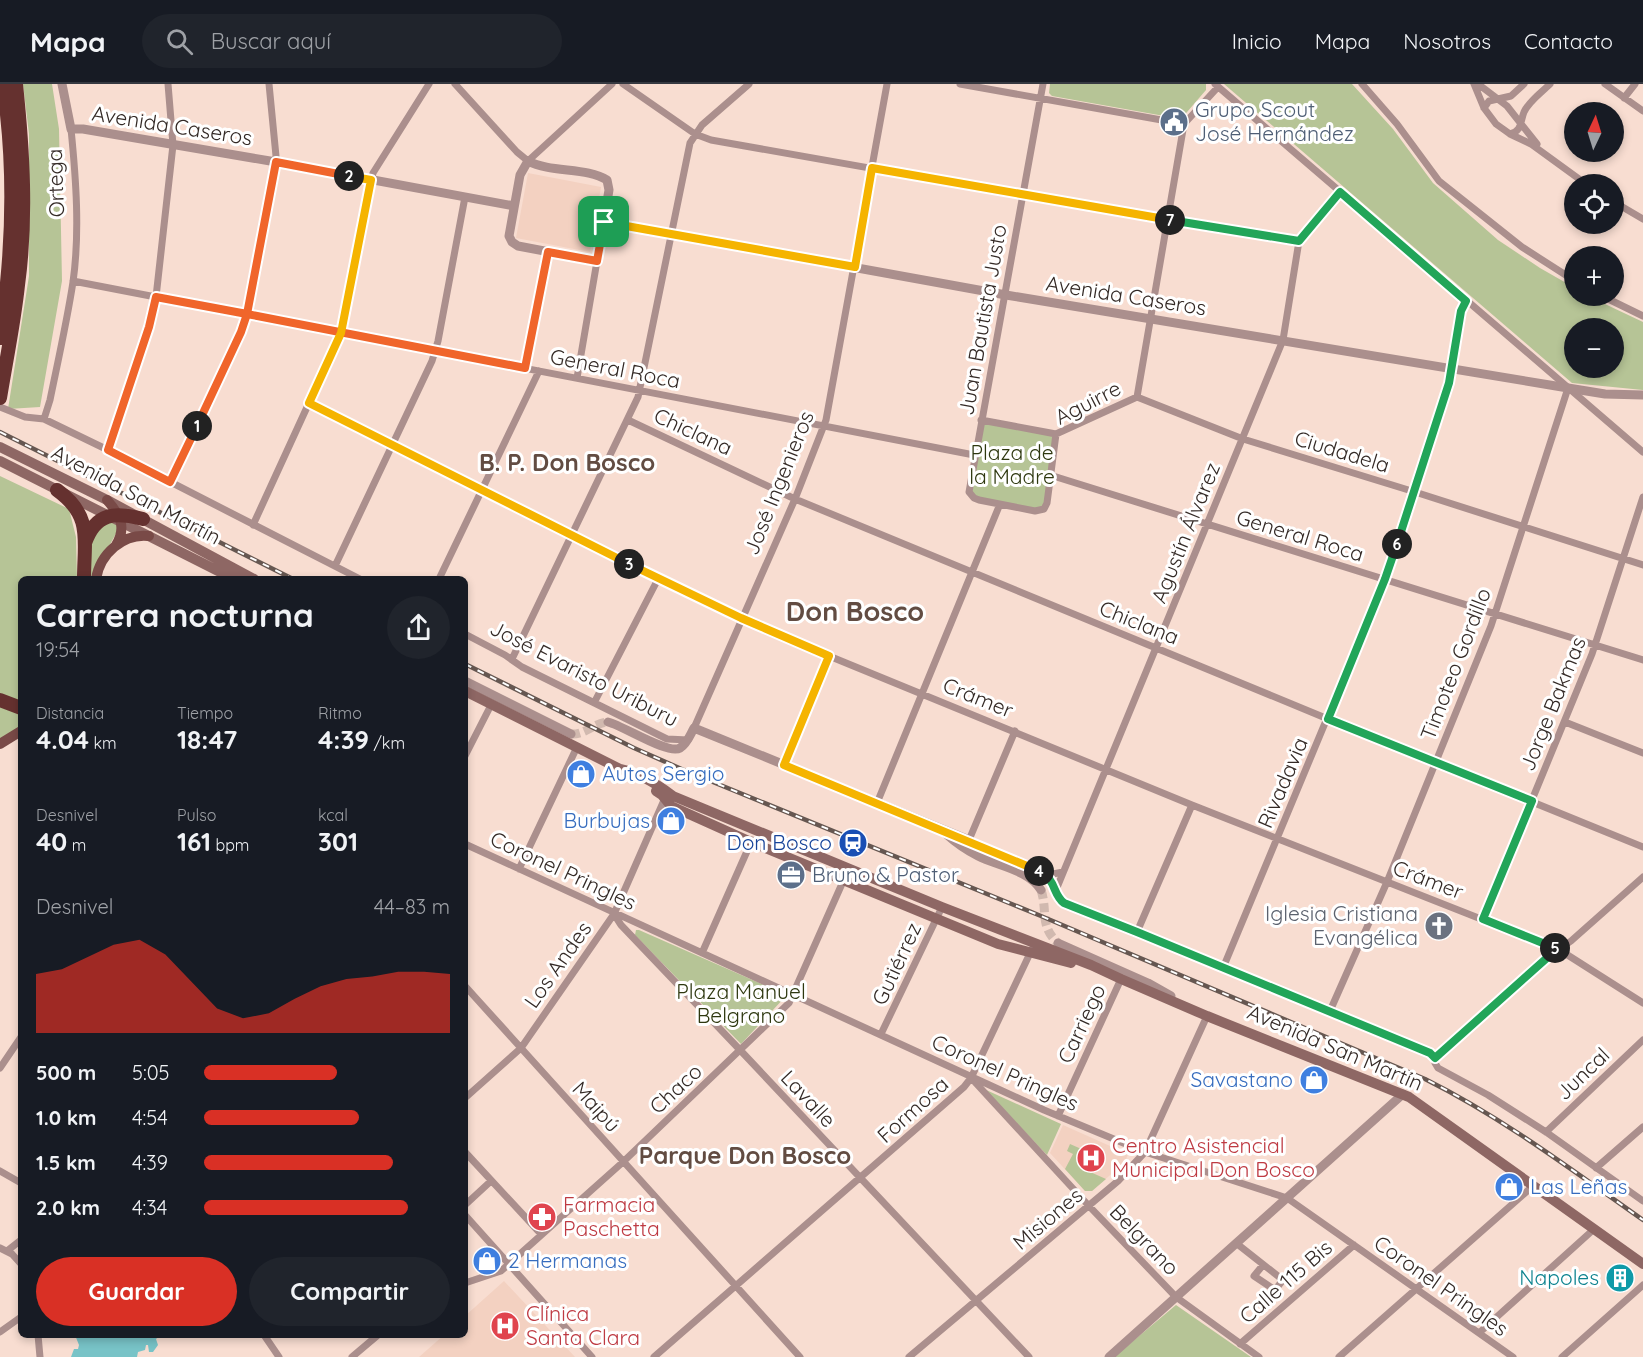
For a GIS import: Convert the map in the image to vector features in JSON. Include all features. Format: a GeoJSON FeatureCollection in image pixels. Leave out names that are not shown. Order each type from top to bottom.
{"type":"FeatureCollection","features":[{"type":"Feature","properties":{"kind":"highway"},"geometry":{"type":"LineString","coordinates":[[0,338],[8,283],[11,239],[11,166],[3,84]]}},
{"type":"Feature","properties":{"kind":"highway"},"geometry":{"type":"LineString","coordinates":[[0,398],[19,285],[23,224],[22,163],[16,84]]}},
{"type":"Feature","properties":{"kind":"highway"},"geometry":{"type":"LineString","coordinates":[[57,490],[78,510],[84,527],[84,553],[92,576]]}},
{"type":"Feature","properties":{"kind":"highway"},"geometry":{"type":"LineString","coordinates":[[84,553],[90,532],[99,521],[116,517],[143,519]]}},
{"type":"Feature","properties":{"kind":"highway"},"geometry":{"type":"LineString","coordinates":[[0,700],[18,707]]}},
{"type":"Feature","properties":{"kind":"main road","name":"Avenida San Martín"},"geometry":{"type":"LineString","coordinates":[[0,447],[107,500],[248,576]]}},
{"type":"Feature","properties":{"kind":"main road","name":"Avenida San Martín"},"geometry":{"type":"LineString","coordinates":[[0,461],[116,517],[228,576]]}},
{"type":"Feature","properties":{"kind":"main road"},"geometry":{"type":"LineString","coordinates":[[94,576],[121,536],[116,517],[107,500]]}},
{"type":"Feature","properties":{"kind":"main road"},"geometry":{"type":"LineString","coordinates":[[116,545],[134,536],[149,536]]}},
{"type":"Feature","properties":{"kind":"main road","name":"Avenida San Martín"},"geometry":{"type":"LineString","coordinates":[[468,693],[620,769],[630,778],[665,798],[668,804],[675,809],[998,944],[1032,948]]}},
{"type":"Feature","properties":{"kind":"main road"},"geometry":{"type":"LineString","coordinates":[[0,744],[18,733]]}},
{"type":"Feature","properties":{"kind":"main road","name":"Avenida San Martín"},"geometry":{"type":"LineString","coordinates":[[620,769],[651,781],[673,796],[942,907],[1032,948],[1118,978],[1403,1094],[1446,1122],[1643,1264]]}},
{"type":"Feature","properties":{"kind":"main road"},"geometry":{"type":"LineString","coordinates":[[675,809],[682,806],[687,807],[724,822],[727,818]]}},
{"type":"Feature","properties":{"kind":"street","name":"Ortega"},"geometry":{"type":"LineString","coordinates":[[44,419],[50,400],[73,281],[76,208],[71,129],[62,84]]}},
{"type":"Feature","properties":{"kind":"street"},"geometry":{"type":"LineString","coordinates":[[108,450],[149,327],[156,297],[173,145],[168,84]]}},
{"type":"Feature","properties":{"kind":"street"},"geometry":{"type":"LineString","coordinates":[[170,482],[241,332],[247,314],[276,162],[269,84]]}},
{"type":"Feature","properties":{"kind":"street"},"geometry":{"type":"LineString","coordinates":[[253,525],[341,333],[375,167],[429,84]]}},
{"type":"Feature","properties":{"kind":"street"},"geometry":{"type":"LineString","coordinates":[[455,84],[517,153],[528,161],[542,167],[597,176],[607,180],[609,190],[577,378]]}},
{"type":"Feature","properties":{"kind":"street"},"geometry":{"type":"LineString","coordinates":[[597,261],[518,246],[509,236],[520,176],[528,161],[612,84]]}},
{"type":"Feature","properties":{"kind":"street"},"geometry":{"type":"LineString","coordinates":[[623,84],[695,134],[711,140],[1299,241],[1340,192]]}},
{"type":"Feature","properties":{"kind":"street"},"geometry":{"type":"LineString","coordinates":[[512,659],[628,420],[640,390],[687,155],[695,134],[702,125],[749,84]]}},
{"type":"Feature","properties":{"kind":"street","name":"José Ingenieros"},"geometry":{"type":"LineString","coordinates":[[688,740],[795,499],[824,427],[887,84]]}},
{"type":"Feature","properties":{"kind":"street"},"geometry":{"type":"LineString","coordinates":[[960,84],[1184,124],[1216,85],[1643,452]]}},
{"type":"Feature","properties":{"kind":"street","name":"Juan Bautista Justo"},"geometry":{"type":"LineString","coordinates":[[1000,504],[974,498],[969,492],[1043,84]]}},
{"type":"Feature","properties":{"kind":"street"},"geometry":{"type":"LineString","coordinates":[[1362,84],[1397,124],[1439,181],[1509,237],[1564,274]]}},
{"type":"Feature","properties":{"kind":"street"},"geometry":{"type":"LineString","coordinates":[[1476,84],[1513,112],[1547,155]]}},
{"type":"Feature","properties":{"kind":"street"},"geometry":{"type":"LineString","coordinates":[[1476,84],[1484,108],[1496,124],[1510,134],[1527,141],[1573,174]]}},
{"type":"Feature","properties":{"kind":"street"},"geometry":{"type":"LineString","coordinates":[[1484,108],[1490,101],[1511,96],[1524,84]]}},
{"type":"Feature","properties":{"kind":"street"},"geometry":{"type":"LineString","coordinates":[[1510,134],[1516,132],[1521,124],[1526,108],[1551,84]]}},
{"type":"Feature","properties":{"kind":"street"},"geometry":{"type":"LineString","coordinates":[[1605,84],[1643,111]]}},
{"type":"Feature","properties":{"kind":"street"},"geometry":{"type":"LineString","coordinates":[[1624,98],[1635,84]]}},
{"type":"Feature","properties":{"kind":"street","name":"Aguirre"},"geometry":{"type":"LineString","coordinates":[[1000,504],[1040,511],[1047,503],[1056,434],[1137,397],[1184,124]]}},
{"type":"Feature","properties":{"kind":"street","name":"Avenida Caseros"},"geometry":{"type":"LineString","coordinates":[[71,129],[83,129],[276,162],[514,206]]}},
{"type":"Feature","properties":{"kind":"street"},"geometry":{"type":"LineString","coordinates":[[335,566],[435,351],[465,197]]}},
{"type":"Feature","properties":{"kind":"street"},"geometry":{"type":"LineString","coordinates":[[1624,208],[1643,219]]}},
{"type":"Feature","properties":{"kind":"street","name":"Avenida Caseros"},"geometry":{"type":"LineString","coordinates":[[604,222],[1006,295],[1605,394],[1643,395]]}},
{"type":"Feature","properties":{"kind":"street","name":"Agustín Álvarez"},"geometry":{"type":"LineString","coordinates":[[1056,890],[1283,340],[1299,241]]}},
{"type":"Feature","properties":{"kind":"street"},"geometry":{"type":"LineString","coordinates":[[525,368],[548,252]]}},
{"type":"Feature","properties":{"kind":"street","name":"General Roca"},"geometry":{"type":"LineString","coordinates":[[73,281],[974,455]]}},
{"type":"Feature","properties":{"kind":"street","name":"Rivadavia"},"geometry":{"type":"LineString","coordinates":[[1223,968],[1385,579],[1415,492],[1452,369],[1461,311],[1466,301]]}},
{"type":"Feature","properties":{"kind":"street"},"geometry":{"type":"LineString","coordinates":[[1622,306],[1643,316]]}},
{"type":"Feature","properties":{"kind":"street"},"geometry":{"type":"LineString","coordinates":[[440,576],[538,370]]}},
{"type":"Feature","properties":{"kind":"street","name":"Timoteo Gordillo"},"geometry":{"type":"LineString","coordinates":[[1330,1011],[1387,882],[1496,614],[1568,388]]}},
{"type":"Feature","properties":{"kind":"street","name":"Ciudadela"},"geometry":{"type":"LineString","coordinates":[[1137,397],[1243,439],[1643,565]]}},
{"type":"Feature","properties":{"kind":"street","name":"Crámer"},"geometry":{"type":"LineString","coordinates":[[309,403],[658,579],[741,618],[1278,840],[1559,950],[1643,1003]]}},
{"type":"Feature","properties":{"kind":"street"},"geometry":{"type":"LineString","coordinates":[[0,407],[18,415],[44,419],[354,576]]}},
{"type":"Feature","properties":{"kind":"street","name":"Chiclana"},"geometry":{"type":"LineString","coordinates":[[628,420],[795,499],[1643,847]]}},
{"type":"Feature","properties":{"kind":"street"},"geometry":{"type":"LineString","coordinates":[[981,420],[1056,434]]}},
{"type":"Feature","properties":{"kind":"street","name":"General Roca"},"geometry":{"type":"LineString","coordinates":[[1050,475],[1643,660]]}},
{"type":"Feature","properties":{"kind":"street","name":"Jorge Bakmas"},"geometry":{"type":"LineString","coordinates":[[1483,919],[1595,645],[1643,497]]}},
{"type":"Feature","properties":{"kind":"street"},"geometry":{"type":"LineString","coordinates":[[877,804],[970,572],[1000,504]]}},
{"type":"Feature","properties":{"kind":"street"},"geometry":{"type":"LineString","coordinates":[[594,703],[658,579]]}},
{"type":"Feature","properties":{"kind":"street","name":"José Evaristo Uriburu"},"geometry":{"type":"LineString","coordinates":[[468,636],[512,659],[522,667],[667,739],[688,740]]}},
{"type":"Feature","properties":{"kind":"street"},"geometry":{"type":"LineString","coordinates":[[784,765],[829,656]]}},
{"type":"Feature","properties":{"kind":"street"},"geometry":{"type":"LineString","coordinates":[[468,682],[571,734]]}},
{"type":"Feature","properties":{"kind":"street"},"geometry":{"type":"LineString","coordinates":[[468,750],[491,705]]}},
{"type":"Feature","properties":{"kind":"street"},"geometry":{"type":"LineString","coordinates":[[608,722],[623,726],[669,749],[681,748],[688,740]]}},
{"type":"Feature","properties":{"kind":"street"},"geometry":{"type":"LineString","coordinates":[[1564,722],[1643,753]]}},
{"type":"Feature","properties":{"kind":"street","name":"José Evaristo Uriburu"},"geometry":{"type":"LineString","coordinates":[[694,728],[969,840],[1043,873],[1052,881],[1058,897],[1064,903],[1430,1053],[1435,1058],[1438,1068],[1488,1095],[1546,1132],[1643,1201]]}},
{"type":"Feature","properties":{"kind":"street"},"geometry":{"type":"LineString","coordinates":[[969,840],[1015,731]]}},
{"type":"Feature","properties":{"kind":"street"},"geometry":{"type":"LineString","coordinates":[[519,869],[577,747]]}},
{"type":"Feature","properties":{"kind":"street","name":"Los Andes"},"geometry":{"type":"LineString","coordinates":[[468,1095],[520,1048],[614,914],[665,798]]}},
{"type":"Feature","properties":{"kind":"street"},"geometry":{"type":"LineString","coordinates":[[1137,932],[1192,805]]}},
{"type":"Feature","properties":{"kind":"street"},"geometry":{"type":"LineString","coordinates":[[938,828],[963,848],[1029,877],[1041,890]]}},
{"type":"Feature","properties":{"kind":"street"},"geometry":{"type":"LineString","coordinates":[[702,953],[756,830]]}},
{"type":"Feature","properties":{"kind":"street","name":"Coronel Pringles"},"geometry":{"type":"LineString","coordinates":[[468,845],[1058,1116],[1145,1152],[1287,1198],[1513,1357]]}},
{"type":"Feature","properties":{"kind":"street","name":"Chaco"},"geometry":{"type":"LineString","coordinates":[[468,1282],[499,1273],[623,1162],[789,1003],[849,868]]}},
{"type":"Feature","properties":{"kind":"street","name":"José Evaristo Uriburu"},"geometry":{"type":"LineString","coordinates":[[1043,873],[1063,872]]}},
{"type":"Feature","properties":{"kind":"street"},"geometry":{"type":"LineString","coordinates":[[1435,1058],[1548,957],[1570,941],[1643,877]]}},
{"type":"Feature","properties":{"kind":"street","name":"Gutiérrez"},"geometry":{"type":"LineString","coordinates":[[881,1034],[942,907]]}},
{"type":"Feature","properties":{"kind":"street","name":"Lavalle"},"geometry":{"type":"LineString","coordinates":[[614,914],[621,925],[1029,1357]]}},
{"type":"Feature","properties":{"kind":"street"},"geometry":{"type":"LineString","coordinates":[[1058,943],[1148,982],[1191,1009]]}},
{"type":"Feature","properties":{"kind":"street","name":"Formosa"},"geometry":{"type":"LineString","coordinates":[[654,1357],[964,1087],[971,1078],[1032,948]]}},
{"type":"Feature","properties":{"kind":"street","name":"Carriego"},"geometry":{"type":"LineString","coordinates":[[1058,1116],[1118,978]]}},
{"type":"Feature","properties":{"kind":"street","name":"Maipú"},"geometry":{"type":"LineString","coordinates":[[468,989],[800,1357]]}},
{"type":"Feature","properties":{"kind":"street","name":"Misiones"},"geometry":{"type":"LineString","coordinates":[[909,1357],[977,1302],[1137,1163],[1145,1152],[1207,1016]]}},
{"type":"Feature","properties":{"kind":"street","name":"Juncal"},"geometry":{"type":"LineString","coordinates":[[1546,1132],[1643,1040]]}},
{"type":"Feature","properties":{"kind":"street"},"geometry":{"type":"LineString","coordinates":[[0,1068],[18,1041]]}},
{"type":"Feature","properties":{"kind":"street","name":"Belgrano"},"geometry":{"type":"LineString","coordinates":[[971,1078],[1176,1297],[1259,1357]]}},
{"type":"Feature","properties":{"kind":"street"},"geometry":{"type":"LineString","coordinates":[[1109,1357],[1403,1094]]}},
{"type":"Feature","properties":{"kind":"street"},"geometry":{"type":"LineString","coordinates":[[1596,1168],[1643,1127]]}},
{"type":"Feature","properties":{"kind":"street"},"geometry":{"type":"LineString","coordinates":[[468,1155],[541,1234]]}},
{"type":"Feature","properties":{"kind":"street"},"geometry":{"type":"LineString","coordinates":[[0,1171],[18,1181]]}},
{"type":"Feature","properties":{"kind":"street"},"geometry":{"type":"LineString","coordinates":[[468,1203],[491,1181]]}},
{"type":"Feature","properties":{"kind":"street"},"geometry":{"type":"LineString","coordinates":[[1339,1357],[1533,1186]]}},
{"type":"Feature","properties":{"kind":"street"},"geometry":{"type":"LineString","coordinates":[[468,1218],[592,1357]]}},
{"type":"Feature","properties":{"kind":"street"},"geometry":{"type":"LineString","coordinates":[[1479,1333],[1593,1230]]}},
{"type":"Feature","properties":{"kind":"street"},"geometry":{"type":"LineString","coordinates":[[18,1242],[4,1250],[18,1262]]}},
{"type":"Feature","properties":{"kind":"street"},"geometry":{"type":"LineString","coordinates":[[1236,1243],[1263,1265]]}},
{"type":"Feature","properties":{"kind":"street","name":"Calle 115 Bis"},"geometry":{"type":"LineString","coordinates":[[1240,1344],[1354,1245]]}},
{"type":"Feature","properties":{"kind":"street"},"geometry":{"type":"LineString","coordinates":[[1562,1357],[1643,1285]]}},
{"type":"Feature","properties":{"kind":"street"},"geometry":{"type":"LineString","coordinates":[[0,1332],[18,1319]]}},
{"type":"Feature","properties":{"kind":"street"},"geometry":{"type":"LineString","coordinates":[[38,1338],[40,1357]]}},
{"type":"Feature","properties":{"kind":"street"},"geometry":{"type":"LineString","coordinates":[[266,1338],[279,1357]]}},
{"type":"Feature","properties":{"kind":"street"},"geometry":{"type":"LineString","coordinates":[[352,1357],[374,1338]]}},
{"type":"Feature","properties":{"kind":"shaded area"},"geometry":{"type":"Polygon","coordinates":[[[528,173],[601,187],[590,252],[516,238],[528,173]]]}},
{"type":"Feature","properties":{"kind":"shaded area","name":"Centro Asistencial Municipal Don Bosco"},"geometry":{"type":"Polygon","coordinates":[[[1063,1125],[1128,1154],[1125,1162],[1092,1191],[1085,1191],[1050,1153],[1063,1125]]]}},
{"type":"Feature","properties":{"kind":"shaded area","name":"Clínica Santa Clara"},"geometry":{"type":"Polygon","coordinates":[[[504,1281],[575,1357],[419,1357],[441,1338],[468,1338],[468,1313],[504,1281]]]}},
{"type":"Feature","properties":{"kind":"green space"},"geometry":{"type":"Polygon","coordinates":[[[23,84],[52,84],[59,129],[62,281],[40,407],[8,409],[29,276],[29,134],[23,84]]]}},
{"type":"Feature","properties":{"kind":"green space"},"geometry":{"type":"Polygon","coordinates":[[[1050,84],[1206,84],[1206,90],[1181,119],[1052,96],[1049,93],[1050,84]]]}},
{"type":"Feature","properties":{"kind":"green space"},"geometry":{"type":"Polygon","coordinates":[[[1224,84],[1352,84],[1393,129],[1433,183],[1498,240],[1564,282],[1564,306],[1609,306],[1643,322],[1643,390],[1572,383],[1566,378],[1624,378],[1624,318],[1564,318],[1564,376],[1224,84]]]}},
{"type":"Feature","properties":{"kind":"green space","name":"Plaza de la Madre"},"geometry":{"type":"Polygon","coordinates":[[[981,420],[1056,434],[1047,503],[1040,511],[974,498],[969,485],[981,420]]]}},
{"type":"Feature","properties":{"kind":"green space"},"geometry":{"type":"Polygon","coordinates":[[[0,476],[69,509],[76,537],[77,576],[18,576],[18,703],[0,696],[0,476]]]}},
{"type":"Feature","properties":{"kind":"green space"},"geometry":{"type":"Polygon","coordinates":[[[108,520],[119,525],[93,576],[87,576],[89,540],[108,520]]]}},
{"type":"Feature","properties":{"kind":"green space"},"geometry":{"type":"Polygon","coordinates":[[[0,705],[18,711],[18,729],[0,739],[0,705]]]}},
{"type":"Feature","properties":{"kind":"green space","name":"Plaza Manuel Belgrano"},"geometry":{"type":"Polygon","coordinates":[[[636,930],[787,995],[741,1044],[635,935],[636,930]]]}},
{"type":"Feature","properties":{"kind":"green space"},"geometry":{"type":"Polygon","coordinates":[[[984,1089],[1061,1124],[1047,1155],[984,1089]]]}},
{"type":"Feature","properties":{"kind":"green space"},"geometry":{"type":"Polygon","coordinates":[[[1070,1144],[1095,1155],[1088,1171],[1106,1179],[1092,1191],[1085,1191],[1065,1169],[1073,1154],[1067,1151],[1070,1144]]]}},
{"type":"Feature","properties":{"kind":"green space"},"geometry":{"type":"Polygon","coordinates":[[[1176,1305],[1251,1357],[1114,1357],[1176,1305]]]}},
{"type":"Feature","properties":{"kind":"water"},"geometry":{"type":"Polygon","coordinates":[[[76,1338],[157,1338],[158,1345],[153,1352],[149,1352],[148,1345],[146,1345],[145,1350],[138,1352],[137,1357],[71,1357],[74,1349],[78,1349],[76,1338]]]}},
{"type":"Feature","properties":{"kind":"tunnel"},"geometry":{"type":"LineString","coordinates":[[571,734],[581,733],[598,724],[608,722]]}},
{"type":"Feature","properties":{"kind":"tunnel"},"geometry":{"type":"LineString","coordinates":[[1041,890],[1046,924],[1052,937],[1058,943]]}},
{"type":"Feature","properties":{"kind":"railway"},"geometry":{"type":"LineString","coordinates":[[0,432],[287,576]]}},
{"type":"Feature","properties":{"kind":"railway"},"geometry":{"type":"LineString","coordinates":[[468,665],[634,748],[686,771],[1041,916],[1425,1079],[1510,1128],[1643,1220]]}},
{"type":"Feature","properties":{"kind":"place","name":"Grupo Scout José Hernández"},"geometry":{"type":"Point","coordinates":[1174,122]}},
{"type":"Feature","properties":{"kind":"place","name":"Autos Sergio"},"geometry":{"type":"Point","coordinates":[581,774]}},
{"type":"Feature","properties":{"kind":"place","name":"Burbujas"},"geometry":{"type":"Point","coordinates":[671,821]}},
{"type":"Feature","properties":{"kind":"place","name":"Don Bosco"},"geometry":{"type":"Point","coordinates":[853,843]}},
{"type":"Feature","properties":{"kind":"place","name":"Bruno & Pastor"},"geometry":{"type":"Point","coordinates":[791,875]}},
{"type":"Feature","properties":{"kind":"place","name":"Iglesia Cristiana Evangélica"},"geometry":{"type":"Point","coordinates":[1439,926]}},
{"type":"Feature","properties":{"kind":"place","name":"Savastano"},"geometry":{"type":"Point","coordinates":[1314,1080]}},
{"type":"Feature","properties":{"kind":"place","name":"Centro Asistencial Municipal Don Bosco"},"geometry":{"type":"Point","coordinates":[1091,1158]}},
{"type":"Feature","properties":{"kind":"place","name":"Las Leñas"},"geometry":{"type":"Point","coordinates":[1509,1187]}},
{"type":"Feature","properties":{"kind":"place","name":"Farmacia Paschetta"},"geometry":{"type":"Point","coordinates":[542,1217]}},
{"type":"Feature","properties":{"kind":"place","name":"2 Hermanas"},"geometry":{"type":"Point","coordinates":[487,1261]}},
{"type":"Feature","properties":{"kind":"place","name":"Napoles"},"geometry":{"type":"Point","coordinates":[1620,1278]}},
{"type":"Feature","properties":{"kind":"place","name":"Clínica Santa Clara"},"geometry":{"type":"Point","coordinates":[505,1326]}},
{"type":"Feature","properties":{"kind":"district","name":"B. P. Don Bosco"},"geometry":{"type":"Point","coordinates":[567,463]}},
{"type":"Feature","properties":{"kind":"district","name":"Don Bosco"},"geometry":{"type":"Point","coordinates":[855,612]}},
{"type":"Feature","properties":{"kind":"district","name":"Parque Don Bosco"},"geometry":{"type":"Point","coordinates":[745,1156]}},
{"type":"Feature","properties":{"kind":"route"},"geometry":{"type":"LineString","coordinates":[[604,222],[597,261],[548,252],[525,368],[341,333],[247,314],[241,332],[170,482],[108,450],[149,327],[156,297],[247,314],[276,162],[371,180],[341,333],[309,403],[658,579],[829,656],[784,765],[969,840],[1043,873],[1052,881],[1060,901],[1064,903],[1330,1011],[1430,1053],[1435,1058],[1548,957],[1559,950],[1483,919],[1532,801],[1328,719],[1385,579],[1415,492],[1449,383],[1461,311],[1466,301],[1340,192],[1299,241],[872,168],[855,267],[604,222]]}}]}
